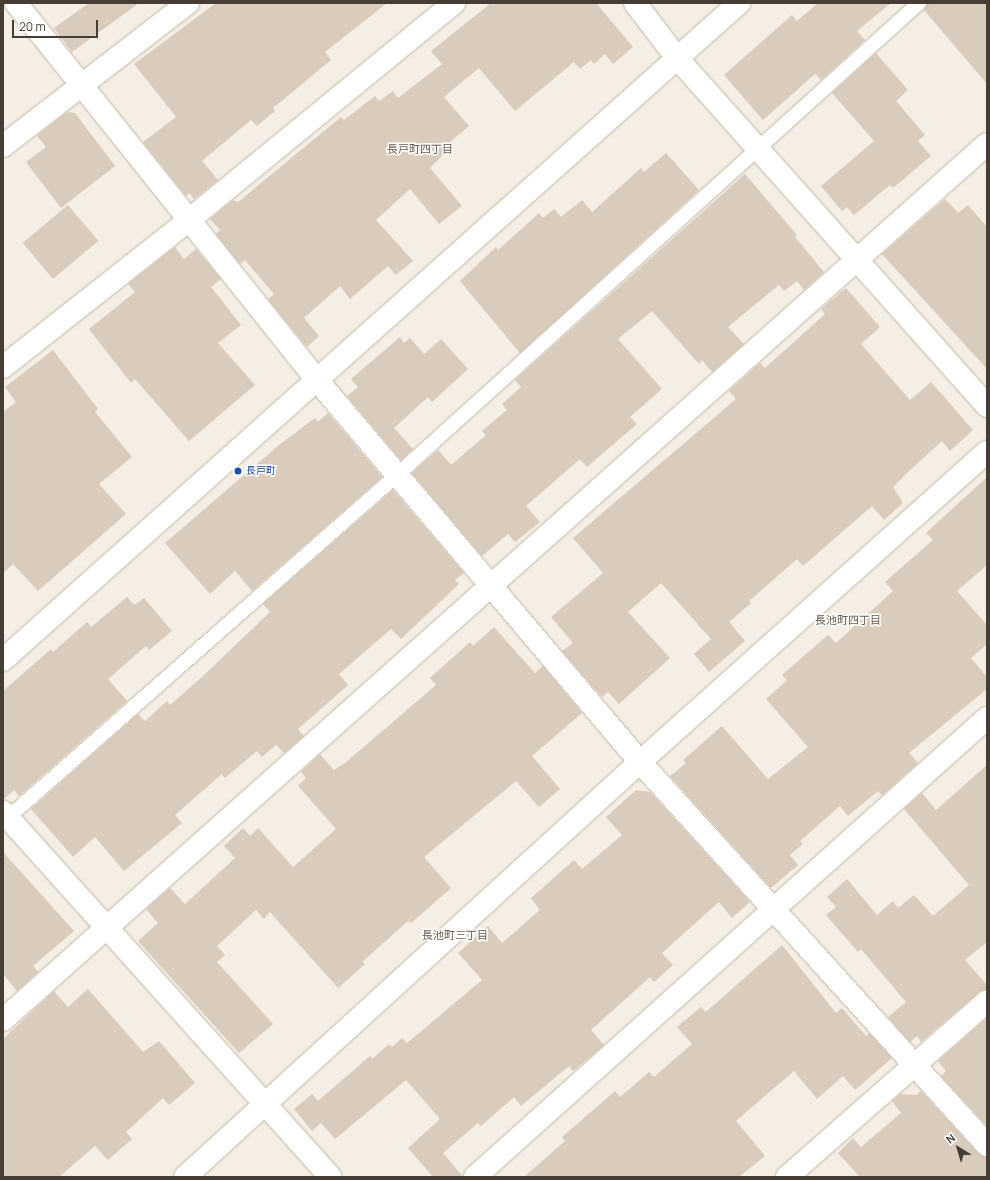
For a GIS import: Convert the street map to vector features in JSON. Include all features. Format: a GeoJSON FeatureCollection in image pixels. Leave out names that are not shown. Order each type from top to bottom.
{"type":"FeatureCollection","features":[{"type":"Feature","properties":{"kind":"street"},"geometry":{"type":"LineString","coordinates":[[16,3],[317,380],[640,762],[987,1145]]}},
{"type":"Feature","properties":{"kind":"street"},"geometry":{"type":"LineString","coordinates":[[3,146],[188,3]]}},
{"type":"Feature","properties":{"kind":"street"},"geometry":{"type":"LineString","coordinates":[[3,367],[189,220],[454,3]]}},
{"type":"Feature","properties":{"kind":"street"},"geometry":{"type":"LineString","coordinates":[[635,3],[677,58],[987,406]]}},
{"type":"Feature","properties":{"kind":"street"},"geometry":{"type":"LineString","coordinates":[[3,660],[738,3]]}},
{"type":"Feature","properties":{"kind":"street"},"geometry":{"type":"LineString","coordinates":[[3,1020],[987,144]]}},
{"type":"Feature","properties":{"kind":"street"},"geometry":{"type":"LineString","coordinates":[[186,1177],[267,1105],[640,762],[987,452]]}},
{"type":"Feature","properties":{"kind":"street"},"geometry":{"type":"LineString","coordinates":[[475,1177],[987,718]]}},
{"type":"Feature","properties":{"kind":"street"},"geometry":{"type":"LineString","coordinates":[[5,817],[108,928],[330,1177]]}},
{"type":"Feature","properties":{"kind":"street"},"geometry":{"type":"LineString","coordinates":[[787,1177],[987,1001]]}},
{"type":"Feature","properties":{"kind":"lane"},"geometry":{"type":"LineString","coordinates":[[5,817],[397,475],[757,147],[919,3]]}},
{"type":"Feature","properties":{"kind":"building"},"geometry":{"type":"Polygon","coordinates":[[[89,3],[139,3],[72,52],[54,28],[89,3]]]}},
{"type":"Feature","properties":{"kind":"building"},"geometry":{"type":"Polygon","coordinates":[[[216,3],[387,3],[325,52],[331,60],[273,108],[275,111],[257,126],[251,120],[202,161],[218,180],[194,199],[189,193],[186,196],[143,142],[176,117],[134,64],[216,3]]]}},
{"type":"Feature","properties":{"kind":"building"},"geometry":{"type":"Polygon","coordinates":[[[491,3],[596,3],[633,47],[613,64],[605,54],[594,64],[591,60],[580,69],[574,62],[515,111],[479,68],[444,97],[469,126],[451,141],[454,144],[430,168],[462,206],[439,224],[410,189],[376,220],[413,261],[396,275],[388,266],[350,299],[340,286],[304,318],[319,336],[307,347],[268,299],[274,294],[245,260],[240,264],[216,234],[220,230],[210,219],[233,200],[238,202],[341,117],[344,120],[375,96],[379,101],[393,91],[398,98],[442,64],[431,51],[491,3]]]}},
{"type":"Feature","properties":{"kind":"building"},"geometry":{"type":"Polygon","coordinates":[[[818,3],[891,3],[857,31],[865,40],[821,80],[815,74],[763,120],[724,75],[792,15],[797,21],[818,3]]]}},
{"type":"Feature","properties":{"kind":"building"},"geometry":{"type":"Polygon","coordinates":[[[927,3],[987,3],[987,84],[924,10],[927,3]]]}},
{"type":"Feature","properties":{"kind":"building"},"geometry":{"type":"Polygon","coordinates":[[[876,53],[908,90],[896,101],[925,135],[918,141],[931,156],[893,188],[890,185],[854,215],[847,207],[842,211],[821,186],[874,141],[832,93],[876,53]]]}},
{"type":"Feature","properties":{"kind":"building"},"geometry":{"type":"Polygon","coordinates":[[[67,112],[75,113],[115,166],[61,208],[26,162],[46,147],[37,136],[67,112]]]}},
{"type":"Feature","properties":{"kind":"building"},"geometry":{"type":"Polygon","coordinates":[[[666,153],[699,190],[520,353],[460,281],[496,247],[498,250],[539,213],[543,218],[554,209],[561,217],[582,200],[592,212],[641,168],[644,172],[666,153]]]}},
{"type":"Feature","properties":{"kind":"building"},"geometry":{"type":"Polygon","coordinates":[[[745,174],[797,235],[795,237],[824,272],[804,290],[797,281],[784,291],[779,285],[728,327],[744,344],[712,372],[702,360],[699,364],[652,311],[618,339],[662,389],[630,417],[637,424],[587,467],[580,459],[526,506],[540,522],[515,542],[508,534],[482,556],[412,473],[438,450],[451,465],[486,435],[482,431],[507,410],[502,404],[521,387],[515,380],[745,174]]]}},
{"type":"Feature","properties":{"kind":"building"},"geometry":{"type":"Polygon","coordinates":[[[945,199],[958,213],[968,205],[987,227],[987,369],[882,254],[945,199]]]}},
{"type":"Feature","properties":{"kind":"building"},"geometry":{"type":"Polygon","coordinates":[[[68,205],[98,241],[53,279],[23,243],[68,205]]]}},
{"type":"Feature","properties":{"kind":"building"},"geometry":{"type":"Polygon","coordinates":[[[175,247],[184,259],[196,249],[221,279],[211,287],[241,325],[218,343],[255,385],[189,441],[135,379],[131,383],[89,329],[135,292],[128,284],[175,247]]]}},
{"type":"Feature","properties":{"kind":"building"},"geometry":{"type":"Polygon","coordinates":[[[846,288],[880,327],[861,344],[910,400],[931,382],[973,430],[950,451],[942,441],[893,487],[903,503],[884,520],[872,506],[803,566],[797,559],[749,601],[751,603],[729,622],[745,641],[709,672],[694,654],[711,639],[661,583],[628,612],[670,658],[619,704],[608,692],[602,697],[562,651],[573,643],[551,617],[603,573],[573,538],[736,399],[729,391],[760,363],[765,368],[825,314],[821,309],[846,288]]]}},
{"type":"Feature","properties":{"kind":"building"},"geometry":{"type":"Polygon","coordinates":[[[400,337],[404,343],[410,338],[424,354],[441,339],[468,369],[432,402],[428,397],[394,428],[413,449],[401,460],[347,396],[358,387],[351,379],[400,337]]]}},
{"type":"Feature","properties":{"kind":"building"},"geometry":{"type":"Polygon","coordinates":[[[53,350],[98,409],[95,412],[132,457],[99,484],[126,514],[38,591],[13,564],[3,573],[3,412],[16,402],[5,387],[53,350]]]}},
{"type":"Feature","properties":{"kind":"building"},"geometry":{"type":"Polygon","coordinates":[[[328,413],[382,477],[252,591],[235,571],[210,594],[165,543],[279,445],[315,418],[318,422],[328,413]]]}},
{"type":"Feature","properties":{"kind":"building"},"geometry":{"type":"Polygon","coordinates":[[[987,477],[987,565],[957,591],[987,625],[987,644],[971,658],[987,677],[987,689],[909,753],[918,763],[882,795],[878,791],[848,816],[840,806],[800,841],[803,844],[790,855],[798,865],[771,888],[670,776],[686,763],[683,760],[722,726],[768,779],[808,747],[766,699],[787,680],[782,675],[828,635],[836,643],[893,591],[885,582],[933,540],[926,533],[987,477]]]}},
{"type":"Feature","properties":{"kind":"building"},"geometry":{"type":"Polygon","coordinates":[[[393,490],[464,573],[455,580],[459,584],[401,639],[391,629],[339,674],[348,685],[298,729],[304,736],[284,753],[276,745],[262,757],[257,751],[225,778],[222,774],[175,815],[182,823],[124,871],[95,837],[73,857],[31,809],[138,714],[145,721],[167,701],[170,705],[203,676],[270,612],[263,604],[393,490]]]}},
{"type":"Feature","properties":{"kind":"building"},"geometry":{"type":"Polygon","coordinates":[[[127,597],[134,605],[144,598],[172,631],[149,650],[146,646],[108,679],[127,701],[19,796],[14,790],[3,800],[3,691],[51,649],[53,652],[87,622],[91,627],[127,597]]]}},
{"type":"Feature","properties":{"kind":"building"},"geometry":{"type":"Polygon","coordinates":[[[494,627],[535,673],[543,666],[582,713],[532,756],[560,789],[539,807],[516,781],[424,857],[451,888],[411,923],[408,921],[362,962],[365,964],[338,988],[270,912],[264,919],[256,910],[217,946],[225,955],[217,962],[273,1024],[239,1053],[138,941],[158,923],[146,909],[170,888],[185,904],[235,858],[224,846],[243,828],[250,836],[258,828],[293,867],[336,829],[298,786],[306,778],[301,772],[320,754],[334,770],[345,763],[436,685],[430,678],[470,642],[473,646],[494,627]]]}},
{"type":"Feature","properties":{"kind":"building"},"geometry":{"type":"Polygon","coordinates":[[[987,765],[987,942],[965,960],[987,985],[987,989],[979,992],[921,1042],[917,1036],[910,1042],[888,1017],[906,1002],[861,949],[858,952],[826,915],[836,907],[827,897],[847,879],[877,915],[893,901],[898,908],[914,895],[933,916],[969,885],[904,809],[922,793],[936,810],[987,765]]]}},
{"type":"Feature","properties":{"kind":"building"},"geometry":{"type":"Polygon","coordinates":[[[636,790],[650,792],[750,902],[732,918],[719,902],[662,953],[673,965],[654,982],[650,977],[591,1030],[604,1045],[573,1071],[569,1066],[521,1106],[514,1097],[481,1126],[478,1123],[443,1153],[463,1177],[433,1177],[408,1148],[440,1119],[406,1080],[335,1139],[321,1123],[312,1131],[294,1109],[312,1094],[318,1101],[370,1056],[372,1059],[389,1044],[392,1047],[402,1038],[407,1043],[482,980],[458,953],[488,926],[502,943],[540,910],[531,898],[574,860],[582,869],[622,835],[606,817],[636,790]]]}},
{"type":"Feature","properties":{"kind":"building"},"geometry":{"type":"Polygon","coordinates":[[[3,852],[74,931],[33,966],[38,972],[17,991],[3,974],[3,852]]]}},
{"type":"Feature","properties":{"kind":"building"},"geometry":{"type":"Polygon","coordinates":[[[782,945],[836,1013],[842,1008],[866,1036],[869,1033],[892,1058],[855,1090],[843,1076],[817,1099],[794,1071],[736,1121],[765,1156],[739,1177],[524,1177],[565,1141],[562,1137],[615,1091],[620,1097],[649,1072],[654,1077],[692,1044],[677,1027],[701,1007],[706,1012],[782,945]]]}},
{"type":"Feature","properties":{"kind":"building"},"geometry":{"type":"Polygon","coordinates":[[[88,989],[143,1052],[159,1041],[195,1083],[169,1105],[163,1098],[126,1132],[132,1139],[108,1160],[95,1146],[59,1177],[3,1177],[3,1039],[54,991],[68,1007],[88,989]]]}},
{"type":"Feature","properties":{"kind":"building"},"geometry":{"type":"Polygon","coordinates":[[[987,1018],[987,1126],[941,1076],[946,1071],[938,1061],[987,1018]]]}},
{"type":"Feature","properties":{"kind":"building"},"geometry":{"type":"Polygon","coordinates":[[[921,1091],[978,1153],[987,1157],[987,1177],[860,1177],[838,1153],[853,1138],[861,1147],[901,1113],[892,1101],[900,1094],[916,1095],[921,1091]]]}},
{"type":"Feature","properties":{"kind":"place","name":"長戸町"},"geometry":{"type":"Point","coordinates":[238,471]}},
{"type":"Feature","properties":{"kind":"district","name":"長戸町四丁目"},"geometry":{"type":"Point","coordinates":[420,149]}},
{"type":"Feature","properties":{"kind":"district","name":"長池町四丁目"},"geometry":{"type":"Point","coordinates":[848,620]}},
{"type":"Feature","properties":{"kind":"district","name":"長池町三丁目"},"geometry":{"type":"Point","coordinates":[455,935]}}]}
